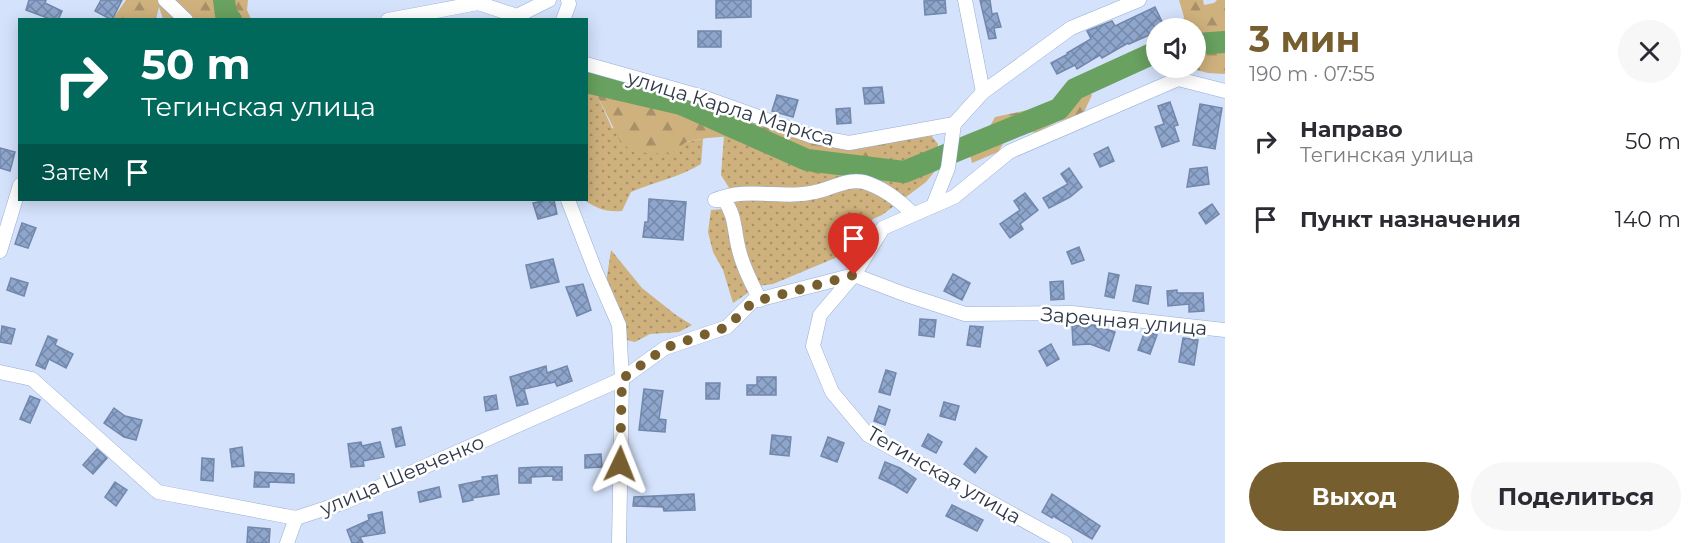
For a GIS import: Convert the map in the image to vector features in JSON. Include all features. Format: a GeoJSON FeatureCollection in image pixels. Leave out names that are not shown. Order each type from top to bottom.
{"type":"FeatureCollection","features":[{"type":"Feature","properties":{"kind":"street"},"geometry":{"type":"LineString","coordinates":[[165,0],[184,18]]}},
{"type":"Feature","properties":{"kind":"street"},"geometry":{"type":"LineString","coordinates":[[395,18],[478,3],[516,18],[549,0]]}},
{"type":"Feature","properties":{"kind":"street"},"geometry":{"type":"LineString","coordinates":[[564,18],[569,4],[568,0]]}},
{"type":"Feature","properties":{"kind":"street"},"geometry":{"type":"LineString","coordinates":[[965,0],[983,92]]}},
{"type":"Feature","properties":{"kind":"street"},"geometry":{"type":"LineString","coordinates":[[933,206],[948,168],[954,124],[983,92],[1071,28],[1139,0]]}},
{"type":"Feature","properties":{"kind":"street","name":"улица Карла Маркса"},"geometry":{"type":"LineString","coordinates":[[588,65],[703,97],[811,136],[849,143],[954,124]]}},
{"type":"Feature","properties":{"kind":"street"},"geometry":{"type":"LineString","coordinates":[[622,379],[665,348],[727,327],[753,302],[854,275],[883,228],[954,196],[1010,152],[1178,79],[1225,91]]}},
{"type":"Feature","properties":{"kind":"street"},"geometry":{"type":"LineString","coordinates":[[760,300],[739,251],[731,209],[724,200],[715,200],[726,195],[752,192],[787,194],[816,192],[842,183],[861,181],[888,193],[913,214]]}},
{"type":"Feature","properties":{"kind":"street"},"geometry":{"type":"LineString","coordinates":[[0,251],[18,191]]}},
{"type":"Feature","properties":{"kind":"street"},"geometry":{"type":"LineString","coordinates":[[568,201],[619,325],[622,379],[619,543]]}},
{"type":"Feature","properties":{"kind":"street","name":"Заречная улица"},"geometry":{"type":"LineString","coordinates":[[854,275],[965,314],[1072,313],[1225,330]]}},
{"type":"Feature","properties":{"kind":"street","name":"Тегинская улица"},"geometry":{"type":"LineString","coordinates":[[854,275],[820,315],[813,346],[832,392],[868,435],[1065,543]]}},
{"type":"Feature","properties":{"kind":"street","name":"улица Шевченко"},"geometry":{"type":"LineString","coordinates":[[0,372],[32,379],[158,492],[296,518],[345,502],[622,379]]}},
{"type":"Feature","properties":{"kind":"street"},"geometry":{"type":"LineString","coordinates":[[287,543],[296,518]]}},
{"type":"Feature","properties":{"kind":"green space"},"geometry":{"type":"Polygon","coordinates":[[[126,0],[248,0],[247,10],[251,18],[163,18],[159,7],[156,18],[113,18],[126,0]]]}},
{"type":"Feature","properties":{"kind":"green space"},"geometry":{"type":"Polygon","coordinates":[[[1179,0],[1203,0],[1204,5],[1217,0],[1225,0],[1225,74],[1206,72],[1206,18],[1184,17],[1179,0]]]}},
{"type":"Feature","properties":{"kind":"green space"},"geometry":{"type":"Polygon","coordinates":[[[588,65],[811,136],[886,140],[883,161],[858,176],[829,176],[806,171],[777,153],[741,143],[733,136],[686,142],[670,154],[646,153],[629,149],[619,139],[597,95],[588,89],[588,65]]]}},
{"type":"Feature","properties":{"kind":"green space"},"geometry":{"type":"Polygon","coordinates":[[[588,89],[597,95],[612,128],[686,142],[703,139],[701,164],[631,192],[622,211],[611,211],[593,206],[586,201],[588,201],[588,89]]]}},
{"type":"Feature","properties":{"kind":"green space"},"geometry":{"type":"Polygon","coordinates":[[[1087,89],[1092,95],[1083,114],[1057,122],[1037,132],[1009,134],[998,152],[972,163],[966,140],[986,133],[995,117],[1047,106],[1065,95],[1087,89]]]}},
{"type":"Feature","properties":{"kind":"green space"},"geometry":{"type":"Polygon","coordinates":[[[930,134],[938,144],[935,171],[926,182],[882,215],[873,219],[848,250],[840,256],[773,284],[758,286],[733,303],[723,270],[713,252],[708,232],[711,210],[724,209],[733,194],[721,175],[724,136],[733,136],[741,143],[777,153],[806,171],[886,140],[930,134]]]}},
{"type":"Feature","properties":{"kind":"green space"},"geometry":{"type":"Polygon","coordinates":[[[611,250],[642,288],[692,325],[679,332],[650,334],[635,342],[626,340],[606,283],[611,250]]]}},
{"type":"Feature","properties":{"kind":"building"},"geometry":{"type":"Polygon","coordinates":[[[29,0],[46,0],[45,3],[62,11],[59,18],[48,18],[26,10],[29,0]]]}},
{"type":"Feature","properties":{"kind":"building"},"geometry":{"type":"Polygon","coordinates":[[[101,0],[122,0],[113,18],[95,11],[101,0]]]}},
{"type":"Feature","properties":{"kind":"building"},"geometry":{"type":"Polygon","coordinates":[[[716,0],[751,0],[751,17],[716,18],[716,0]]]}},
{"type":"Feature","properties":{"kind":"building"},"geometry":{"type":"Polygon","coordinates":[[[945,0],[946,13],[925,15],[924,1],[945,0]]]}},
{"type":"Feature","properties":{"kind":"building"},"geometry":{"type":"Polygon","coordinates":[[[980,0],[990,0],[992,14],[997,13],[1001,27],[994,28],[996,38],[989,39],[980,0]]]}},
{"type":"Feature","properties":{"kind":"building"},"geometry":{"type":"Polygon","coordinates":[[[1155,7],[1160,18],[1146,18],[1146,36],[1128,43],[1102,58],[1100,55],[1077,69],[1075,65],[1057,74],[1051,63],[1091,39],[1087,31],[1112,21],[1115,26],[1155,7]]]}},
{"type":"Feature","properties":{"kind":"building"},"geometry":{"type":"Polygon","coordinates":[[[698,31],[721,31],[721,47],[698,47],[698,31]]]}},
{"type":"Feature","properties":{"kind":"building"},"geometry":{"type":"Polygon","coordinates":[[[882,87],[884,103],[865,104],[863,88],[882,87]]]}},
{"type":"Feature","properties":{"kind":"building"},"geometry":{"type":"Polygon","coordinates":[[[777,95],[798,100],[793,117],[772,111],[777,95]]]}},
{"type":"Feature","properties":{"kind":"building"},"geometry":{"type":"Polygon","coordinates":[[[1170,102],[1178,125],[1174,126],[1179,141],[1162,147],[1155,127],[1164,124],[1158,106],[1170,102]]]}},
{"type":"Feature","properties":{"kind":"building"},"geometry":{"type":"Polygon","coordinates":[[[1200,104],[1222,108],[1215,149],[1193,145],[1200,104]]]}},
{"type":"Feature","properties":{"kind":"building"},"geometry":{"type":"Polygon","coordinates":[[[850,108],[851,123],[837,124],[836,109],[850,108]]]}},
{"type":"Feature","properties":{"kind":"building"},"geometry":{"type":"Polygon","coordinates":[[[1108,147],[1114,161],[1100,167],[1094,154],[1108,147]]]}},
{"type":"Feature","properties":{"kind":"building"},"geometry":{"type":"Polygon","coordinates":[[[0,148],[15,152],[10,171],[0,168],[0,148]]]}},
{"type":"Feature","properties":{"kind":"building"},"geometry":{"type":"Polygon","coordinates":[[[1207,167],[1209,184],[1187,187],[1190,169],[1207,167]]]}},
{"type":"Feature","properties":{"kind":"building"},"geometry":{"type":"Polygon","coordinates":[[[1069,168],[1082,187],[1070,197],[1049,208],[1043,198],[1068,184],[1061,174],[1069,168]]]}},
{"type":"Feature","properties":{"kind":"building"},"geometry":{"type":"Polygon","coordinates":[[[1025,193],[1038,210],[1020,224],[1023,229],[1010,238],[1000,224],[1020,210],[1014,201],[1025,193]]]}},
{"type":"Feature","properties":{"kind":"building"},"geometry":{"type":"Polygon","coordinates":[[[649,199],[686,202],[683,240],[643,237],[645,222],[648,222],[649,199]]]}},
{"type":"Feature","properties":{"kind":"building"},"geometry":{"type":"Polygon","coordinates":[[[554,201],[557,214],[538,219],[533,203],[554,201]]]}},
{"type":"Feature","properties":{"kind":"building"},"geometry":{"type":"Polygon","coordinates":[[[1212,204],[1219,214],[1206,224],[1199,213],[1212,204]]]}},
{"type":"Feature","properties":{"kind":"building"},"geometry":{"type":"Polygon","coordinates":[[[22,223],[36,228],[28,248],[15,244],[22,223]]]}},
{"type":"Feature","properties":{"kind":"building"},"geometry":{"type":"Polygon","coordinates":[[[1079,247],[1084,260],[1072,264],[1067,252],[1079,247]]]}},
{"type":"Feature","properties":{"kind":"building"},"geometry":{"type":"Polygon","coordinates":[[[553,259],[559,282],[531,288],[526,265],[553,259]]]}},
{"type":"Feature","properties":{"kind":"building"},"geometry":{"type":"Polygon","coordinates":[[[1109,273],[1119,275],[1114,298],[1105,296],[1109,273]]]}},
{"type":"Feature","properties":{"kind":"building"},"geometry":{"type":"Polygon","coordinates":[[[953,274],[970,283],[962,300],[944,291],[953,274]]]}},
{"type":"Feature","properties":{"kind":"building"},"geometry":{"type":"Polygon","coordinates":[[[11,278],[28,283],[24,296],[7,290],[11,278]]]}},
{"type":"Feature","properties":{"kind":"building"},"geometry":{"type":"Polygon","coordinates":[[[1063,281],[1064,299],[1051,300],[1050,282],[1063,281]]]}},
{"type":"Feature","properties":{"kind":"building"},"geometry":{"type":"Polygon","coordinates":[[[583,284],[591,310],[577,316],[566,287],[583,284]]]}},
{"type":"Feature","properties":{"kind":"building"},"geometry":{"type":"Polygon","coordinates":[[[1136,285],[1151,287],[1148,304],[1133,301],[1136,285]]]}},
{"type":"Feature","properties":{"kind":"building"},"geometry":{"type":"Polygon","coordinates":[[[1177,290],[1177,293],[1203,293],[1204,311],[1189,312],[1189,304],[1168,306],[1167,291],[1177,290]]]}},
{"type":"Feature","properties":{"kind":"building"},"geometry":{"type":"Polygon","coordinates":[[[920,319],[936,320],[934,337],[919,335],[920,319]]]}},
{"type":"Feature","properties":{"kind":"building"},"geometry":{"type":"Polygon","coordinates":[[[1094,325],[1115,332],[1109,351],[1090,344],[1073,345],[1072,326],[1094,325]]]}},
{"type":"Feature","properties":{"kind":"building"},"geometry":{"type":"Polygon","coordinates":[[[2,326],[15,329],[11,344],[0,342],[2,326]]]}},
{"type":"Feature","properties":{"kind":"building"},"geometry":{"type":"Polygon","coordinates":[[[970,326],[983,327],[980,347],[967,345],[970,326]]]}},
{"type":"Feature","properties":{"kind":"building"},"geometry":{"type":"Polygon","coordinates":[[[1145,331],[1157,335],[1150,354],[1138,350],[1145,331]]]}},
{"type":"Feature","properties":{"kind":"building"},"geometry":{"type":"Polygon","coordinates":[[[48,336],[57,340],[55,345],[73,354],[66,368],[49,359],[45,369],[36,365],[48,336]]]}},
{"type":"Feature","properties":{"kind":"building"},"geometry":{"type":"Polygon","coordinates":[[[1183,338],[1198,340],[1194,365],[1179,362],[1183,338]]]}},
{"type":"Feature","properties":{"kind":"building"},"geometry":{"type":"Polygon","coordinates":[[[1051,344],[1059,359],[1047,366],[1039,351],[1051,344]]]}},
{"type":"Feature","properties":{"kind":"building"},"geometry":{"type":"Polygon","coordinates":[[[546,366],[547,373],[567,366],[572,381],[557,386],[555,382],[524,389],[528,404],[517,406],[510,377],[546,366]]]}},
{"type":"Feature","properties":{"kind":"building"},"geometry":{"type":"Polygon","coordinates":[[[886,370],[896,373],[890,395],[879,392],[886,370]]]}},
{"type":"Feature","properties":{"kind":"building"},"geometry":{"type":"Polygon","coordinates":[[[757,377],[776,377],[776,395],[747,395],[747,385],[757,385],[757,377]]]}},
{"type":"Feature","properties":{"kind":"building"},"geometry":{"type":"Polygon","coordinates":[[[706,383],[720,383],[719,399],[706,399],[706,383]]]}},
{"type":"Feature","properties":{"kind":"building"},"geometry":{"type":"Polygon","coordinates":[[[644,389],[663,391],[659,419],[666,420],[665,432],[639,430],[644,389]]]}},
{"type":"Feature","properties":{"kind":"building"},"geometry":{"type":"Polygon","coordinates":[[[496,395],[498,409],[486,411],[484,397],[496,395]]]}},
{"type":"Feature","properties":{"kind":"building"},"geometry":{"type":"Polygon","coordinates":[[[30,396],[40,400],[30,423],[20,419],[30,396]]]}},
{"type":"Feature","properties":{"kind":"building"},"geometry":{"type":"Polygon","coordinates":[[[944,402],[959,406],[955,420],[940,416],[944,402]]]}},
{"type":"Feature","properties":{"kind":"building"},"geometry":{"type":"Polygon","coordinates":[[[879,406],[890,410],[885,425],[874,421],[879,406]]]}},
{"type":"Feature","properties":{"kind":"building"},"geometry":{"type":"Polygon","coordinates":[[[114,408],[125,416],[142,420],[136,440],[124,437],[104,423],[114,408]]]}},
{"type":"Feature","properties":{"kind":"building"},"geometry":{"type":"Polygon","coordinates":[[[401,427],[405,445],[396,447],[392,429],[401,427]]]}},
{"type":"Feature","properties":{"kind":"building"},"geometry":{"type":"Polygon","coordinates":[[[928,434],[942,442],[936,453],[922,446],[928,434]]]}},
{"type":"Feature","properties":{"kind":"building"},"geometry":{"type":"Polygon","coordinates":[[[772,435],[791,437],[789,456],[770,454],[772,435]]]}},
{"type":"Feature","properties":{"kind":"building"},"geometry":{"type":"Polygon","coordinates":[[[828,437],[844,443],[837,462],[821,456],[828,437]]]}},
{"type":"Feature","properties":{"kind":"building"},"geometry":{"type":"Polygon","coordinates":[[[361,442],[362,446],[380,442],[384,457],[363,461],[364,466],[351,467],[348,444],[361,442]]]}},
{"type":"Feature","properties":{"kind":"building"},"geometry":{"type":"Polygon","coordinates":[[[242,447],[244,466],[232,467],[230,449],[242,447]]]}},
{"type":"Feature","properties":{"kind":"building"},"geometry":{"type":"Polygon","coordinates":[[[976,448],[987,457],[975,473],[964,464],[976,448]]]}},
{"type":"Feature","properties":{"kind":"building"},"geometry":{"type":"Polygon","coordinates":[[[97,449],[107,458],[93,474],[83,465],[97,449]]]}},
{"type":"Feature","properties":{"kind":"building"},"geometry":{"type":"Polygon","coordinates":[[[601,454],[602,467],[585,468],[585,455],[601,454]]]}},
{"type":"Feature","properties":{"kind":"building"},"geometry":{"type":"Polygon","coordinates":[[[202,458],[214,459],[213,481],[201,480],[202,458]]]}},
{"type":"Feature","properties":{"kind":"building"},"geometry":{"type":"Polygon","coordinates":[[[885,462],[900,468],[916,479],[907,493],[879,478],[885,462]]]}},
{"type":"Feature","properties":{"kind":"building"},"geometry":{"type":"Polygon","coordinates":[[[562,467],[562,480],[553,480],[553,476],[531,477],[531,483],[519,483],[519,468],[562,467]]]}},
{"type":"Feature","properties":{"kind":"building"},"geometry":{"type":"Polygon","coordinates":[[[255,472],[294,474],[294,483],[269,482],[269,487],[254,487],[255,472]]]}},
{"type":"Feature","properties":{"kind":"building"},"geometry":{"type":"Polygon","coordinates":[[[497,475],[499,494],[472,498],[473,500],[463,502],[459,485],[483,480],[482,477],[497,475]]]}},
{"type":"Feature","properties":{"kind":"building"},"geometry":{"type":"Polygon","coordinates":[[[115,482],[127,490],[116,506],[105,497],[115,482]]]}},
{"type":"Feature","properties":{"kind":"building"},"geometry":{"type":"Polygon","coordinates":[[[439,487],[441,497],[420,502],[418,492],[439,487]]]}},
{"type":"Feature","properties":{"kind":"building"},"geometry":{"type":"Polygon","coordinates":[[[694,494],[695,510],[664,511],[663,507],[633,506],[634,497],[694,494]]]}},
{"type":"Feature","properties":{"kind":"building"},"geometry":{"type":"Polygon","coordinates":[[[1052,494],[1100,526],[1092,539],[1042,512],[1052,494]]]}},
{"type":"Feature","properties":{"kind":"building"},"geometry":{"type":"Polygon","coordinates":[[[952,505],[983,520],[977,531],[946,516],[952,505]]]}},
{"type":"Feature","properties":{"kind":"building"},"geometry":{"type":"Polygon","coordinates":[[[382,512],[385,533],[360,537],[363,543],[352,543],[347,530],[369,520],[368,515],[382,512]]]}},
{"type":"Feature","properties":{"kind":"building"},"geometry":{"type":"Polygon","coordinates":[[[248,527],[270,529],[269,543],[247,543],[248,527]]]}},
{"type":"Feature","properties":{"kind":"waterway"},"geometry":{"type":"LineString","coordinates":[[224,0],[226,15],[229,18]]}},
{"type":"Feature","properties":{"kind":"waterway"},"geometry":{"type":"LineString","coordinates":[[1206,43],[1225,42]]}},
{"type":"Feature","properties":{"kind":"waterway"},"geometry":{"type":"LineString","coordinates":[[588,82],[681,104],[807,160],[904,172],[1059,109],[1075,89],[1146,57]]}},
{"type":"Feature","properties":{"kind":"route"},"geometry":{"type":"LineString","coordinates":[[620,464],[622,379],[665,348],[727,327],[753,302],[854,275]]}}]}
